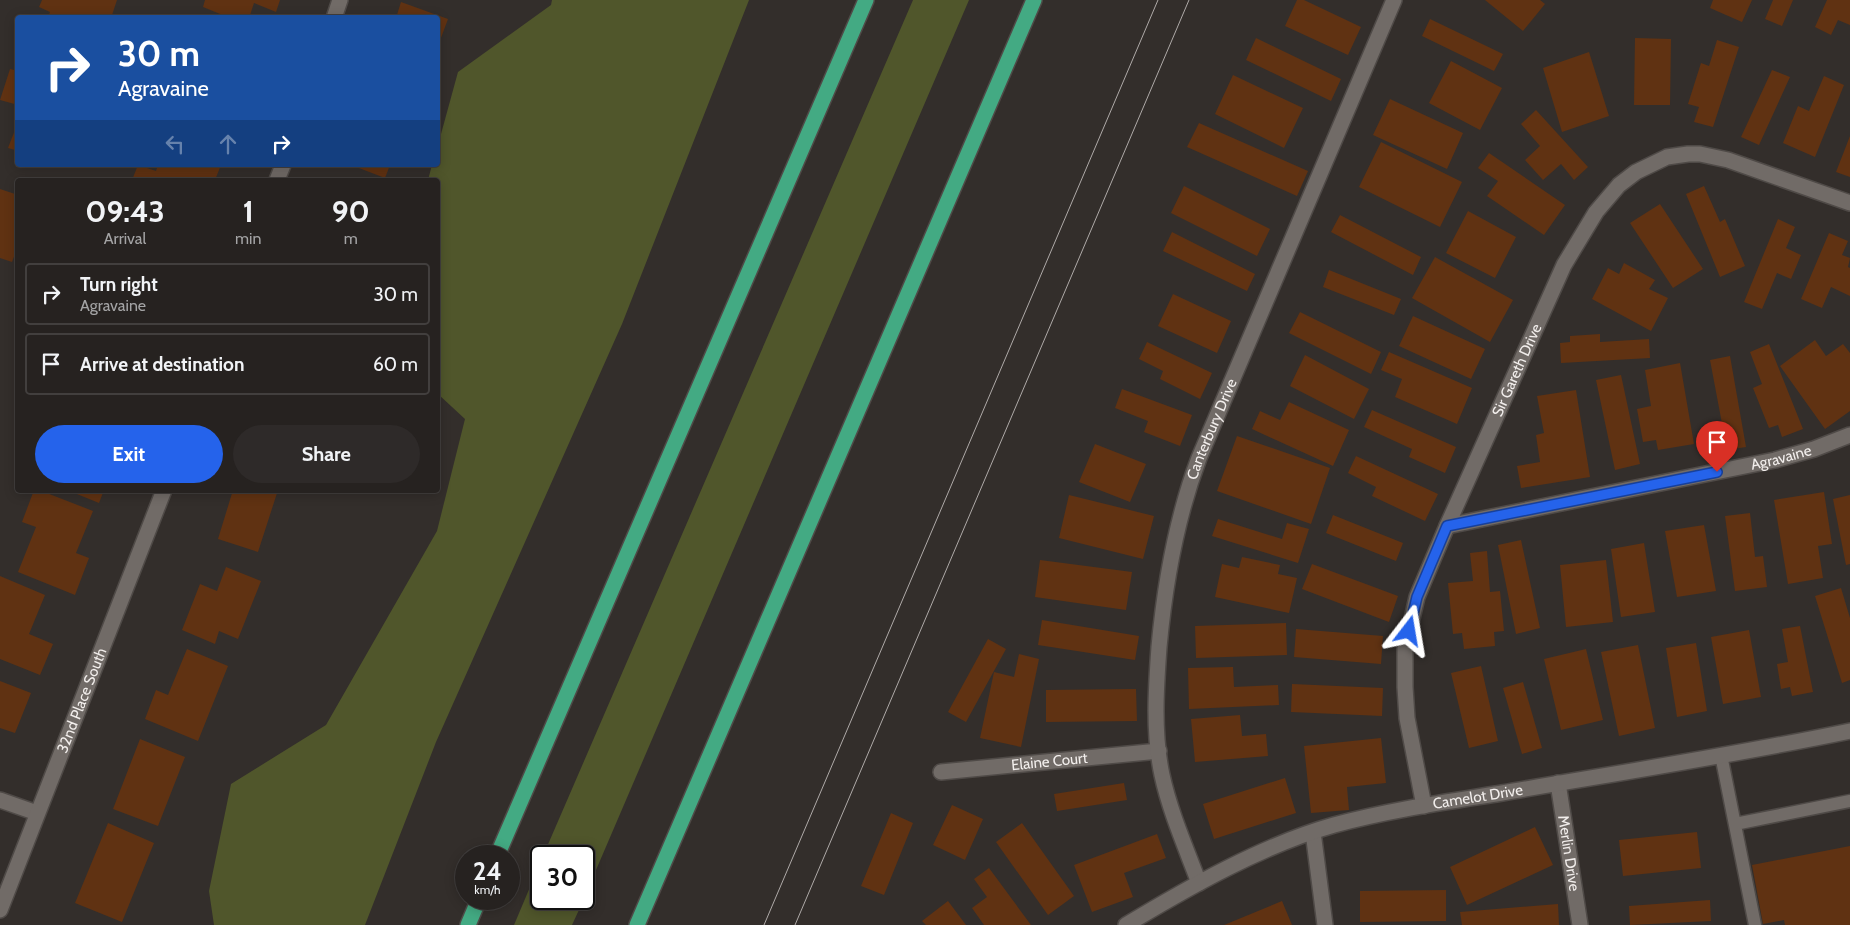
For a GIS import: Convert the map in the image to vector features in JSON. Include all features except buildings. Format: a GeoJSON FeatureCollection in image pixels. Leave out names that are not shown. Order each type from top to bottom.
{"type":"FeatureCollection","features":[{"type":"Feature","properties":{"kind":"highway"},"geometry":{"type":"LineString","coordinates":[[502,845],[866,0]]}},
{"type":"Feature","properties":{"kind":"highway"},"geometry":{"type":"LineString","coordinates":[[637,925],[1034,0]]}},
{"type":"Feature","properties":{"kind":"highway"},"geometry":{"type":"LineString","coordinates":[[468,925],[474,910]]}},
{"type":"Feature","properties":{"kind":"street"},"geometry":{"type":"LineString","coordinates":[[335,15],[340,0]]}},
{"type":"Feature","properties":{"kind":"street","name":"Canterbury Drive"},"geometry":{"type":"LineString","coordinates":[[1199,883],[1171,804],[1158,751],[1157,669],[1173,545],[1186,492],[1394,0]]}},
{"type":"Feature","properties":{"kind":"street","name":"Sir Gareth Drive"},"geometry":{"type":"LineString","coordinates":[[1424,806],[1406,718],[1404,649],[1417,597],[1564,264],[1596,212],[1627,178],[1648,165],[1676,155],[1700,154],[1747,166],[1850,203]]}},
{"type":"Feature","properties":{"kind":"street","name":"Agravaine"},"geometry":{"type":"LineString","coordinates":[[1447,526],[1775,460],[1814,449],[1850,435]]}},
{"type":"Feature","properties":{"kind":"street","name":"32nd Place South"},"geometry":{"type":"LineString","coordinates":[[0,910],[163,493]]}},
{"type":"Feature","properties":{"kind":"street","name":"Camelot Drive"},"geometry":{"type":"LineString","coordinates":[[1126,925],[1199,883],[1283,843],[1357,819],[1850,731]]}},
{"type":"Feature","properties":{"kind":"street","name":"Elaine Court"},"geometry":{"type":"LineString","coordinates":[[941,772],[1158,751]]}},
{"type":"Feature","properties":{"kind":"street","name":"Merlin Drive"},"geometry":{"type":"LineString","coordinates":[[1558,783],[1580,925]]}},
{"type":"Feature","properties":{"kind":"street"},"geometry":{"type":"LineString","coordinates":[[0,800],[37,813]]}},
{"type":"Feature","properties":{"kind":"street"},"geometry":{"type":"LineString","coordinates":[[1313,832],[1325,925]]}},
{"type":"Feature","properties":{"kind":"lane"},"geometry":{"type":"LineString","coordinates":[[1722,755],[1755,925]]}},
{"type":"Feature","properties":{"kind":"lane"},"geometry":{"type":"LineString","coordinates":[[1735,824],[1850,801]]}},
{"type":"Feature","properties":{"kind":"green space"},"geometry":{"type":"Polygon","coordinates":[[[552,0],[749,0],[622,324],[436,742],[365,925],[214,925],[209,891],[231,784],[326,725],[437,531],[465,419],[440,396],[440,178],[429,178],[431,167],[440,167],[440,138],[458,72],[551,5],[552,0]]]}},
{"type":"Feature","properties":{"kind":"green space"},"geometry":{"type":"Polygon","coordinates":[[[913,0],[969,0],[595,872],[595,845],[548,845],[913,0]]]}},
{"type":"Feature","properties":{"kind":"green space"},"geometry":{"type":"Polygon","coordinates":[[[530,887],[530,910],[579,910],[572,925],[514,925],[530,887]]]}},
{"type":"Feature","properties":{"kind":"tram line"},"geometry":{"type":"LineString","coordinates":[[764,925],[1158,0]]}},
{"type":"Feature","properties":{"kind":"tram line"},"geometry":{"type":"LineString","coordinates":[[795,925],[1189,0]]}},
{"type":"Feature","properties":{"kind":"route"},"geometry":{"type":"LineString","coordinates":[[1409,631],[1417,597],[1447,526],[1717,472]]}}]}
